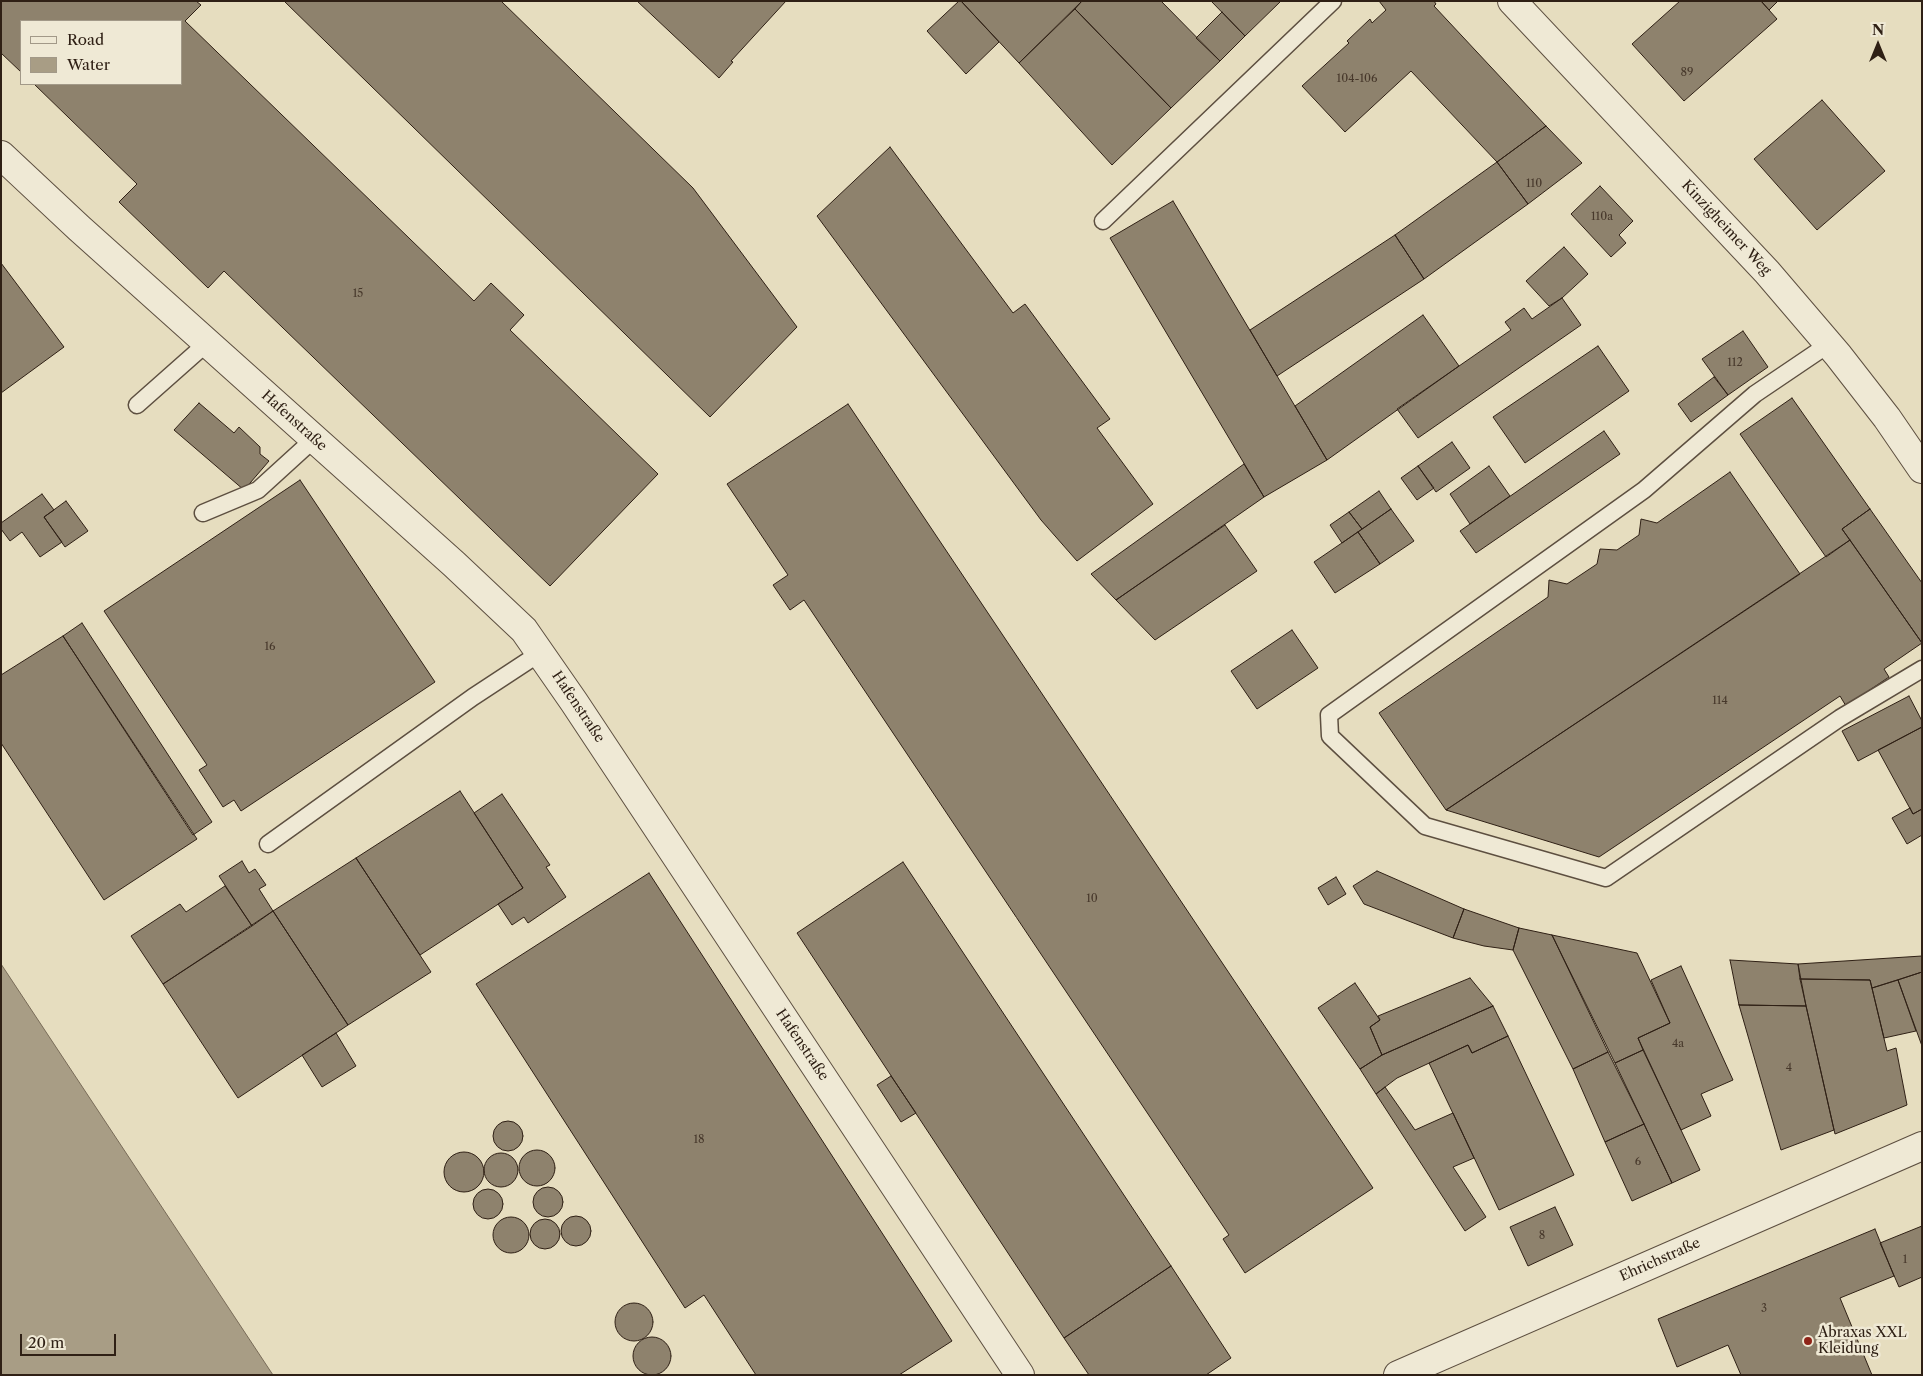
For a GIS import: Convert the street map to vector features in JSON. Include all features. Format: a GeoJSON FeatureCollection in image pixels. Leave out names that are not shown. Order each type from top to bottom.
{"type":"FeatureCollection","features":[{"type":"Feature","properties":{"kind":"street","name":"Kinzigheimer Weg"},"geometry":{"type":"LineString","coordinates":[[1512,1],[1767,272],[1829,344],[1887,418],[1922,469]]}},
{"type":"Feature","properties":{"kind":"street","name":"Hafenstraße"},"geometry":{"type":"LineString","coordinates":[[1,155],[28,182],[468,577],[524,630],[1020,1375]]}},
{"type":"Feature","properties":{"kind":"street","name":"Ehrichstraße"},"geometry":{"type":"LineString","coordinates":[[1398,1375],[1922,1146]]}},
{"type":"Feature","properties":{"kind":"lane"},"geometry":{"type":"LineString","coordinates":[[1103,221],[1334,1]]}},
{"type":"Feature","properties":{"kind":"lane"},"geometry":{"type":"LineString","coordinates":[[136,405],[207,343]]}},
{"type":"Feature","properties":{"kind":"lane"},"geometry":{"type":"LineString","coordinates":[[1829,344],[1755,394],[1644,490],[1329,716],[1330,736],[1424,826],[1606,878],[1840,718],[1922,669]]}},
{"type":"Feature","properties":{"kind":"lane"},"geometry":{"type":"LineString","coordinates":[[203,513],[258,490],[314,438]]}},
{"type":"Feature","properties":{"kind":"lane"},"geometry":{"type":"LineString","coordinates":[[268,844],[473,697],[540,653]]}},
{"type":"Feature","properties":{"kind":"water"},"geometry":{"type":"Polygon","coordinates":[[[1,964],[273,1375],[1,1375],[1,964]]]}},
{"type":"Feature","properties":{"kind":"building"},"geometry":{"type":"Polygon","coordinates":[[[1,1],[196,1],[201,5],[185,21],[474,301],[491,283],[524,315],[510,330],[658,474],[550,586],[224,271],[208,288],[119,202],[137,184],[35,85],[182,85],[182,20],[20,20],[20,71],[1,53],[1,1]]]}},
{"type":"Feature","properties":{"kind":"building"},"geometry":{"type":"Polygon","coordinates":[[[284,1],[501,1],[693,188],[797,327],[710,417],[284,1]]]}},
{"type":"Feature","properties":{"kind":"building"},"geometry":{"type":"Polygon","coordinates":[[[637,1],[786,1],[731,61],[733,62],[719,78],[637,1]]]}},
{"type":"Feature","properties":{"kind":"building"},"geometry":{"type":"Polygon","coordinates":[[[959,1],[999,42],[966,74],[927,31],[959,1]]]}},
{"type":"Feature","properties":{"kind":"building"},"geometry":{"type":"Polygon","coordinates":[[[961,1],[1082,1],[1019,63],[961,1]]]}},
{"type":"Feature","properties":{"kind":"building"},"geometry":{"type":"Polygon","coordinates":[[[1082,1],[1161,1],[1220,61],[1171,108],[1075,9],[1082,1]]]}},
{"type":"Feature","properties":{"kind":"building"},"geometry":{"type":"Polygon","coordinates":[[[1211,1],[1281,1],[1245,36],[1211,1]]]}},
{"type":"Feature","properties":{"kind":"building"},"geometry":{"type":"Polygon","coordinates":[[[1379,1],[1434,1],[1436,4],[1434,6],[1546,126],[1497,162],[1411,71],[1345,132],[1302,86],[1349,43],[1347,41],[1370,19],[1372,23],[1386,10],[1379,1]]]}},
{"type":"Feature","properties":{"kind":"building"},"geometry":{"type":"Polygon","coordinates":[[[1680,1],[1761,1],[1777,19],[1684,101],[1632,44],[1680,1]]]}},
{"type":"Feature","properties":{"kind":"building"},"geometry":{"type":"Polygon","coordinates":[[[1761,1],[1778,1],[1769,10],[1761,1]]]}},
{"type":"Feature","properties":{"kind":"building"},"geometry":{"type":"Polygon","coordinates":[[[1075,9],[1171,108],[1112,165],[1019,63],[1075,9]]]}},
{"type":"Feature","properties":{"kind":"building"},"geometry":{"type":"Polygon","coordinates":[[[1222,12],[1245,36],[1220,61],[1196,38],[1222,12]]]}},
{"type":"Feature","properties":{"kind":"building"},"geometry":{"type":"Polygon","coordinates":[[[1822,100],[1885,171],[1817,230],[1754,159],[1822,100]]]}},
{"type":"Feature","properties":{"kind":"building"},"geometry":{"type":"Polygon","coordinates":[[[1546,126],[1582,163],[1528,204],[1497,162],[1546,126]]]}},
{"type":"Feature","properties":{"kind":"building"},"geometry":{"type":"Polygon","coordinates":[[[890,147],[1013,313],[1025,304],[1110,419],[1097,428],[1153,504],[1077,561],[1041,520],[817,216],[890,147]]]}},
{"type":"Feature","properties":{"kind":"building"},"geometry":{"type":"Polygon","coordinates":[[[1497,162],[1528,204],[1424,279],[1395,235],[1497,162]]]}},
{"type":"Feature","properties":{"kind":"building"},"geometry":{"type":"Polygon","coordinates":[[[1600,186],[1633,221],[1619,235],[1626,243],[1611,257],[1571,214],[1600,186]]]}},
{"type":"Feature","properties":{"kind":"building"},"geometry":{"type":"Polygon","coordinates":[[[1173,201],[1327,460],[1264,497],[1110,238],[1173,201]]]}},
{"type":"Feature","properties":{"kind":"building"},"geometry":{"type":"Polygon","coordinates":[[[1395,235],[1424,279],[1277,376],[1250,330],[1395,235]]]}},
{"type":"Feature","properties":{"kind":"building"},"geometry":{"type":"Polygon","coordinates":[[[1564,247],[1588,274],[1562,298],[1549,306],[1526,281],[1564,247]]]}},
{"type":"Feature","properties":{"kind":"building"},"geometry":{"type":"Polygon","coordinates":[[[1,263],[64,347],[1,393],[1,263]]]}},
{"type":"Feature","properties":{"kind":"building"},"geometry":{"type":"Polygon","coordinates":[[[1562,298],[1581,325],[1418,438],[1397,409],[1511,330],[1505,322],[1524,308],[1532,319],[1562,298]]]}},
{"type":"Feature","properties":{"kind":"building"},"geometry":{"type":"Polygon","coordinates":[[[1423,315],[1459,366],[1327,460],[1295,406],[1423,315]]]}},
{"type":"Feature","properties":{"kind":"building"},"geometry":{"type":"Polygon","coordinates":[[[1743,331],[1768,367],[1728,395],[1702,359],[1743,331]]]}},
{"type":"Feature","properties":{"kind":"building"},"geometry":{"type":"Polygon","coordinates":[[[1598,346],[1629,391],[1525,463],[1493,417],[1598,346]]]}},
{"type":"Feature","properties":{"kind":"building"},"geometry":{"type":"Polygon","coordinates":[[[1714,377],[1728,395],[1691,422],[1678,404],[1714,377]]]}},
{"type":"Feature","properties":{"kind":"building"},"geometry":{"type":"Polygon","coordinates":[[[1792,398],[1870,509],[1842,529],[1850,540],[1826,557],[1740,434],[1792,398]]]}},
{"type":"Feature","properties":{"kind":"building"},"geometry":{"type":"Polygon","coordinates":[[[199,403],[234,433],[239,427],[260,447],[260,454],[269,461],[244,490],[174,430],[199,403]]]}},
{"type":"Feature","properties":{"kind":"building"},"geometry":{"type":"Polygon","coordinates":[[[848,404],[1373,1188],[1245,1273],[1223,1239],[1229,1235],[804,600],[790,610],[773,585],[788,575],[727,484],[848,404]]]}},
{"type":"Feature","properties":{"kind":"building"},"geometry":{"type":"Polygon","coordinates":[[[1604,431],[1620,454],[1476,553],[1460,531],[1604,431]]]}},
{"type":"Feature","properties":{"kind":"building"},"geometry":{"type":"Polygon","coordinates":[[[1452,442],[1470,468],[1436,492],[1418,466],[1452,442]]]}},
{"type":"Feature","properties":{"kind":"building"},"geometry":{"type":"Polygon","coordinates":[[[1244,464],[1264,497],[1116,600],[1091,574],[1244,464]]]}},
{"type":"Feature","properties":{"kind":"building"},"geometry":{"type":"Polygon","coordinates":[[[1418,466],[1434,488],[1417,500],[1401,478],[1418,466]]]}},
{"type":"Feature","properties":{"kind":"building"},"geometry":{"type":"Polygon","coordinates":[[[1489,466],[1510,496],[1470,524],[1450,494],[1489,466]]]}},
{"type":"Feature","properties":{"kind":"building"},"geometry":{"type":"Polygon","coordinates":[[[1730,472],[1800,574],[1446,810],[1379,713],[1548,597],[1549,580],[1567,584],[1597,564],[1600,549],[1617,550],[1639,535],[1641,519],[1657,523],[1730,472]]]}},
{"type":"Feature","properties":{"kind":"building"},"geometry":{"type":"Polygon","coordinates":[[[300,480],[435,682],[241,811],[234,800],[223,807],[199,770],[207,765],[104,611],[300,480]]]}},
{"type":"Feature","properties":{"kind":"building"},"geometry":{"type":"Polygon","coordinates":[[[1379,491],[1391,509],[1362,529],[1349,512],[1379,491]]]}},
{"type":"Feature","properties":{"kind":"building"},"geometry":{"type":"Polygon","coordinates":[[[42,494],[54,510],[44,517],[62,542],[40,557],[22,532],[10,541],[1,529],[1,523],[42,494]]]}},
{"type":"Feature","properties":{"kind":"building"},"geometry":{"type":"Polygon","coordinates":[[[66,501],[88,531],[65,547],[44,517],[66,501]]]}},
{"type":"Feature","properties":{"kind":"building"},"geometry":{"type":"Polygon","coordinates":[[[1391,509],[1414,541],[1380,564],[1358,532],[1391,509]]]}},
{"type":"Feature","properties":{"kind":"building"},"geometry":{"type":"Polygon","coordinates":[[[1870,509],[1922,583],[1922,643],[1842,529],[1870,509]]]}},
{"type":"Feature","properties":{"kind":"building"},"geometry":{"type":"Polygon","coordinates":[[[1349,512],[1362,529],[1342,543],[1330,525],[1349,512]]]}},
{"type":"Feature","properties":{"kind":"building"},"geometry":{"type":"Polygon","coordinates":[[[1225,525],[1257,571],[1155,640],[1116,600],[1225,525]]]}},
{"type":"Feature","properties":{"kind":"building"},"geometry":{"type":"Polygon","coordinates":[[[1358,532],[1380,564],[1335,593],[1314,562],[1358,532]]]}},
{"type":"Feature","properties":{"kind":"building"},"geometry":{"type":"Polygon","coordinates":[[[1850,540],[1922,643],[1884,669],[1889,677],[1846,706],[1840,696],[1599,857],[1446,810],[1850,540]]]}},
{"type":"Feature","properties":{"kind":"building"},"geometry":{"type":"Polygon","coordinates":[[[82,623],[212,822],[193,835],[63,636],[82,623]]]}},
{"type":"Feature","properties":{"kind":"building"},"geometry":{"type":"Polygon","coordinates":[[[1292,630],[1318,668],[1257,709],[1231,671],[1292,630]]]}},
{"type":"Feature","properties":{"kind":"building"},"geometry":{"type":"Polygon","coordinates":[[[63,636],[197,839],[104,900],[1,743],[1,675],[63,636]]]}},
{"type":"Feature","properties":{"kind":"building"},"geometry":{"type":"Polygon","coordinates":[[[1909,696],[1922,721],[1922,727],[1858,761],[1842,731],[1909,696]]]}},
{"type":"Feature","properties":{"kind":"building"},"geometry":{"type":"Polygon","coordinates":[[[1922,727],[1922,809],[1913,814],[1878,750],[1922,727]]]}},
{"type":"Feature","properties":{"kind":"building"},"geometry":{"type":"Polygon","coordinates":[[[460,791],[523,888],[420,955],[356,858],[460,791]]]}},
{"type":"Feature","properties":{"kind":"building"},"geometry":{"type":"Polygon","coordinates":[[[502,794],[550,865],[546,867],[566,897],[528,923],[524,917],[512,925],[498,904],[523,888],[474,813],[502,794]]]}},
{"type":"Feature","properties":{"kind":"building"},"geometry":{"type":"Polygon","coordinates":[[[1910,808],[1913,814],[1922,809],[1922,835],[1907,844],[1892,818],[1910,808]]]}},
{"type":"Feature","properties":{"kind":"building"},"geometry":{"type":"Polygon","coordinates":[[[356,858],[431,972],[348,1025],[273,911],[356,858]]]}},
{"type":"Feature","properties":{"kind":"building"},"geometry":{"type":"Polygon","coordinates":[[[242,861],[249,873],[255,869],[266,885],[259,889],[273,911],[252,926],[219,876],[242,861]]]}},
{"type":"Feature","properties":{"kind":"building"},"geometry":{"type":"Polygon","coordinates":[[[903,862],[1171,1266],[1064,1338],[797,933],[903,862]]]}},
{"type":"Feature","properties":{"kind":"building"},"geometry":{"type":"Polygon","coordinates":[[[1377,871],[1464,909],[1453,938],[1364,904],[1353,886],[1377,871]]]}},
{"type":"Feature","properties":{"kind":"building"},"geometry":{"type":"Polygon","coordinates":[[[649,873],[952,1341],[899,1375],[756,1375],[704,1295],[685,1308],[476,984],[649,873]]]}},
{"type":"Feature","properties":{"kind":"building"},"geometry":{"type":"Polygon","coordinates":[[[1336,877],[1346,894],[1328,905],[1318,888],[1336,877]]]}},
{"type":"Feature","properties":{"kind":"building"},"geometry":{"type":"Polygon","coordinates":[[[225,886],[252,926],[163,984],[131,936],[180,904],[186,912],[225,886]]]}},
{"type":"Feature","properties":{"kind":"building"},"geometry":{"type":"Polygon","coordinates":[[[1464,909],[1519,928],[1513,950],[1484,946],[1453,938],[1464,909]]]}},
{"type":"Feature","properties":{"kind":"building"},"geometry":{"type":"Polygon","coordinates":[[[273,911],[348,1025],[238,1098],[163,984],[273,911]]]}},
{"type":"Feature","properties":{"kind":"building"},"geometry":{"type":"Polygon","coordinates":[[[1519,928],[1552,935],[1608,1052],[1573,1069],[1513,950],[1519,928]]]}},
{"type":"Feature","properties":{"kind":"building"},"geometry":{"type":"Polygon","coordinates":[[[1552,935],[1637,953],[1670,1023],[1638,1038],[1643,1050],[1615,1063],[1552,935]]]}},
{"type":"Feature","properties":{"kind":"building"},"geometry":{"type":"Polygon","coordinates":[[[1922,956],[1922,972],[1872,988],[1870,980],[1800,979],[1798,964],[1922,956]]]}},
{"type":"Feature","properties":{"kind":"building"},"geometry":{"type":"Polygon","coordinates":[[[1730,960],[1798,964],[1806,1006],[1739,1005],[1730,960]]]}},
{"type":"Feature","properties":{"kind":"building"},"geometry":{"type":"Polygon","coordinates":[[[1681,966],[1733,1080],[1701,1094],[1711,1116],[1681,1130],[1638,1038],[1670,1023],[1651,980],[1681,966]]]}},
{"type":"Feature","properties":{"kind":"building"},"geometry":{"type":"Polygon","coordinates":[[[1922,972],[1922,1046],[1898,980],[1922,972]]]}},
{"type":"Feature","properties":{"kind":"building"},"geometry":{"type":"Polygon","coordinates":[[[1470,978],[1493,1006],[1382,1055],[1370,1027],[1380,1020],[1378,1016],[1470,978]]]}},
{"type":"Feature","properties":{"kind":"building"},"geometry":{"type":"Polygon","coordinates":[[[1800,979],[1870,980],[1887,1051],[1896,1048],[1907,1105],[1835,1134],[1800,979]]]}},
{"type":"Feature","properties":{"kind":"building"},"geometry":{"type":"Polygon","coordinates":[[[1898,980],[1916,1031],[1884,1038],[1872,988],[1898,980]]]}},
{"type":"Feature","properties":{"kind":"building"},"geometry":{"type":"Polygon","coordinates":[[[1355,983],[1380,1020],[1370,1027],[1382,1055],[1360,1069],[1318,1008],[1355,983]]]}},
{"type":"Feature","properties":{"kind":"building"},"geometry":{"type":"Polygon","coordinates":[[[1739,1005],[1806,1006],[1834,1130],[1781,1150],[1739,1005]]]}},
{"type":"Feature","properties":{"kind":"building"},"geometry":{"type":"Polygon","coordinates":[[[1493,1006],[1508,1036],[1472,1053],[1468,1045],[1397,1078],[1376,1094],[1360,1069],[1382,1055],[1493,1006]]]}},
{"type":"Feature","properties":{"kind":"building"},"geometry":{"type":"Polygon","coordinates":[[[336,1033],[356,1066],[322,1087],[302,1055],[336,1033]]]}},
{"type":"Feature","properties":{"kind":"building"},"geometry":{"type":"Polygon","coordinates":[[[1508,1036],[1574,1175],[1499,1210],[1429,1063],[1468,1045],[1472,1053],[1508,1036]]]}},
{"type":"Feature","properties":{"kind":"building"},"geometry":{"type":"Polygon","coordinates":[[[1643,1050],[1700,1170],[1672,1183],[1615,1063],[1643,1050]]]}},
{"type":"Feature","properties":{"kind":"building"},"geometry":{"type":"Polygon","coordinates":[[[1608,1052],[1644,1124],[1605,1142],[1573,1069],[1608,1052]]]}},
{"type":"Feature","properties":{"kind":"building"},"geometry":{"type":"Polygon","coordinates":[[[891,1076],[916,1113],[901,1122],[877,1085],[891,1076]]]}},
{"type":"Feature","properties":{"kind":"building"},"geometry":{"type":"Polygon","coordinates":[[[1385,1087],[1415,1130],[1453,1113],[1474,1158],[1453,1167],[1486,1217],[1465,1231],[1376,1094],[1385,1087]]]}},
{"type":"Feature","properties":{"kind":"building"},"geometry":{"type":"Polygon","coordinates":[[[508,1121],[514,1122],[522,1130],[522,1142],[514,1150],[508,1151],[502,1150],[494,1142],[493,1136],[494,1130],[502,1122],[508,1121]]]}},
{"type":"Feature","properties":{"kind":"building"},"geometry":{"type":"Polygon","coordinates":[[[1644,1124],[1672,1183],[1632,1201],[1605,1142],[1644,1124]]]}},
{"type":"Feature","properties":{"kind":"building"},"geometry":{"type":"Polygon","coordinates":[[[537,1150],[549,1156],[555,1168],[549,1180],[537,1186],[525,1180],[519,1168],[525,1156],[537,1150]]]}},
{"type":"Feature","properties":{"kind":"building"},"geometry":{"type":"Polygon","coordinates":[[[464,1152],[478,1158],[484,1172],[478,1186],[464,1192],[450,1186],[444,1172],[450,1158],[464,1152]]]}},
{"type":"Feature","properties":{"kind":"building"},"geometry":{"type":"Polygon","coordinates":[[[501,1153],[513,1158],[518,1170],[513,1182],[501,1187],[489,1182],[484,1170],[489,1158],[501,1153]]]}},
{"type":"Feature","properties":{"kind":"building"},"geometry":{"type":"Polygon","coordinates":[[[548,1187],[554,1188],[562,1196],[562,1208],[554,1216],[548,1217],[542,1216],[534,1208],[533,1202],[534,1196],[542,1188],[548,1187]]]}},
{"type":"Feature","properties":{"kind":"building"},"geometry":{"type":"Polygon","coordinates":[[[488,1189],[494,1190],[502,1198],[502,1210],[494,1218],[488,1219],[482,1218],[474,1210],[473,1204],[474,1198],[482,1190],[488,1189]]]}},
{"type":"Feature","properties":{"kind":"building"},"geometry":{"type":"Polygon","coordinates":[[[1555,1207],[1573,1245],[1528,1266],[1510,1227],[1555,1207]]]}},
{"type":"Feature","properties":{"kind":"building"},"geometry":{"type":"Polygon","coordinates":[[[576,1216],[587,1220],[591,1231],[587,1242],[576,1246],[565,1242],[561,1231],[565,1220],[576,1216]]]}},
{"type":"Feature","properties":{"kind":"building"},"geometry":{"type":"Polygon","coordinates":[[[511,1217],[524,1222],[529,1235],[524,1248],[511,1253],[498,1248],[493,1235],[498,1222],[511,1217]]]}},
{"type":"Feature","properties":{"kind":"building"},"geometry":{"type":"Polygon","coordinates":[[[545,1219],[556,1223],[560,1234],[556,1245],[545,1249],[534,1245],[530,1234],[534,1223],[545,1219]]]}},
{"type":"Feature","properties":{"kind":"building"},"geometry":{"type":"Polygon","coordinates":[[[1922,1226],[1922,1277],[1899,1287],[1880,1243],[1922,1226]]]}},
{"type":"Feature","properties":{"kind":"building"},"geometry":{"type":"Polygon","coordinates":[[[1875,1229],[1894,1276],[1840,1298],[1872,1375],[1741,1375],[1728,1345],[1677,1367],[1658,1319],[1875,1229]]]}},
{"type":"Feature","properties":{"kind":"building"},"geometry":{"type":"Polygon","coordinates":[[[1171,1266],[1231,1358],[1206,1375],[1089,1375],[1064,1338],[1171,1266]]]}},
{"type":"Feature","properties":{"kind":"building"},"geometry":{"type":"Polygon","coordinates":[[[634,1303],[648,1308],[653,1322],[648,1336],[634,1341],[620,1336],[615,1322],[620,1308],[634,1303]]]}},
{"type":"Feature","properties":{"kind":"building"},"geometry":{"type":"Polygon","coordinates":[[[652,1337],[665,1343],[671,1356],[665,1369],[652,1375],[639,1369],[633,1356],[639,1343],[652,1337]]]}},
{"type":"Feature","properties":{"kind":"place","name":"Abraxas XXL Kleidung"},"geometry":{"type":"Point","coordinates":[1808,1341]}}]}
